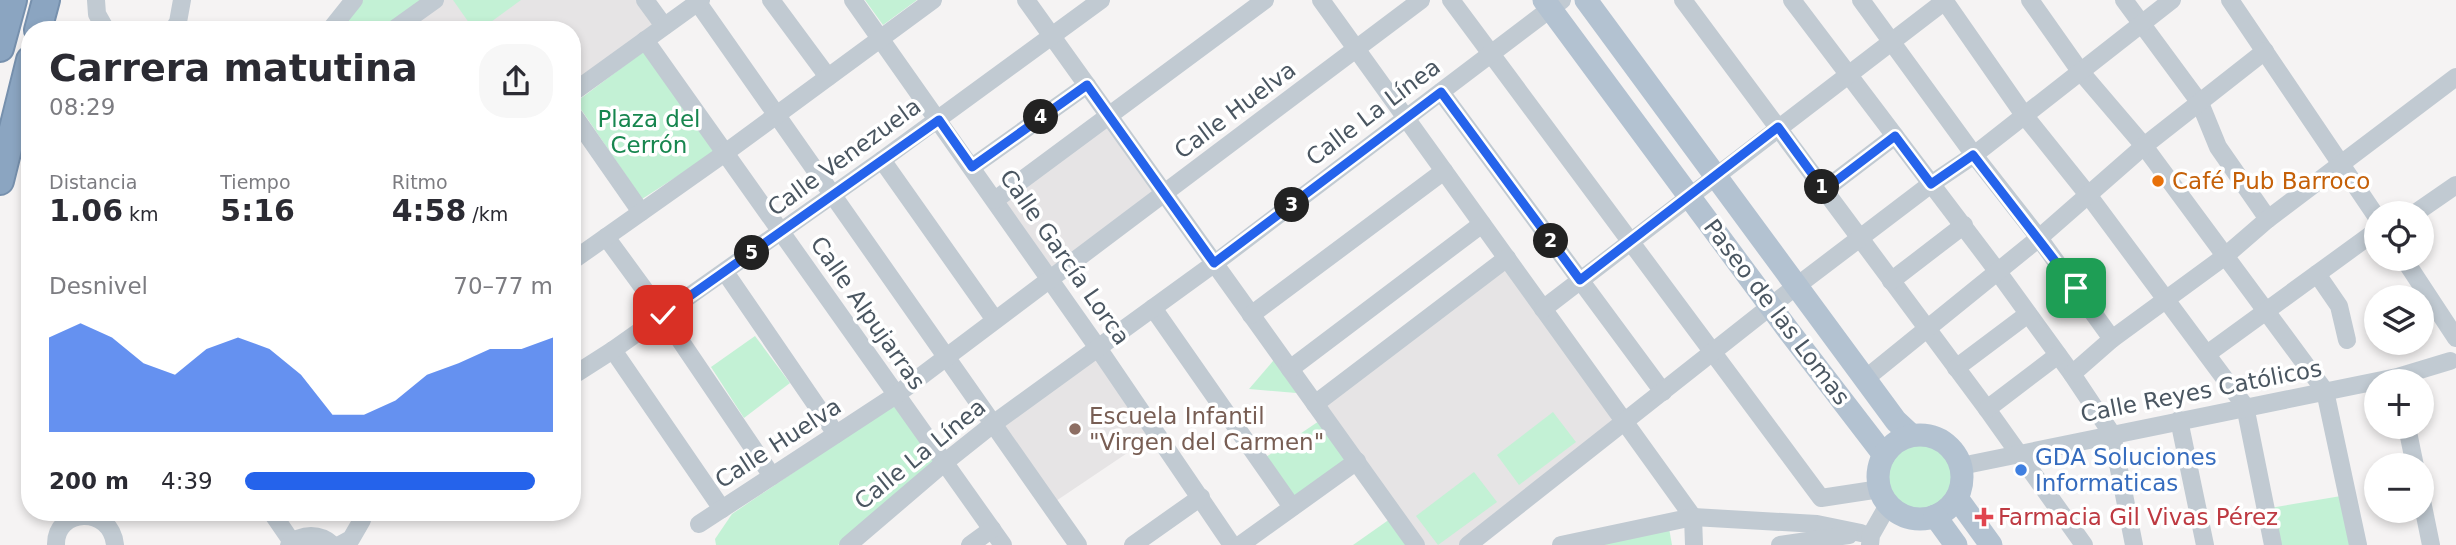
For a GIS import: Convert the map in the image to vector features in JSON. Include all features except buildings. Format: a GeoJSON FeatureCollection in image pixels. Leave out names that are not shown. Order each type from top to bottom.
{"type":"FeatureCollection","features":[{"type":"Feature","properties":{"kind":"highway"},"geometry":{"type":"LineString","coordinates":[[0,48],[13,0]]}},
{"type":"Feature","properties":{"kind":"highway"},"geometry":{"type":"LineString","coordinates":[[40,21],[46,0]]}},
{"type":"Feature","properties":{"kind":"highway"},"geometry":{"type":"LineString","coordinates":[[0,181],[21,96]]}},
{"type":"Feature","properties":{"kind":"main road","name":"Paseo de las Lomas"},"geometry":{"type":"LineString","coordinates":[[1586,0],[1716,174],[1795,287],[1896,421],[1911,435]]}},
{"type":"Feature","properties":{"kind":"main road","name":"Paseo de las Lomas"},"geometry":{"type":"LineString","coordinates":[[1552,3],[1771,306],[1884,454]]}},
{"type":"Feature","properties":{"kind":"main road"},"geometry":{"type":"LineString","coordinates":[[1911,435],[1936,437],[1956,454],[1961,466],[1961,488],[1957,498],[1951,506],[1935,516],[1923,519],[1898,513],[1884,497],[1878,474],[1884,454],[1900,439],[1911,435]]}},
{"type":"Feature","properties":{"kind":"main road"},"geometry":{"type":"LineString","coordinates":[[1957,498],[1991,545]]}},
{"type":"Feature","properties":{"kind":"main road"},"geometry":{"type":"LineString","coordinates":[[1935,516],[1956,545]]}},
{"type":"Feature","properties":{"kind":"street"},"geometry":{"type":"LineString","coordinates":[[178,21],[182,0]]}},
{"type":"Feature","properties":{"kind":"street"},"geometry":{"type":"LineString","coordinates":[[337,21],[354,0]]}},
{"type":"Feature","properties":{"kind":"street"},"geometry":{"type":"LineString","coordinates":[[406,21],[435,0]]}},
{"type":"Feature","properties":{"kind":"street"},"geometry":{"type":"LineString","coordinates":[[645,0],[664,26]]}},
{"type":"Feature","properties":{"kind":"street"},"geometry":{"type":"LineString","coordinates":[[771,0],[828,77]]}},
{"type":"Feature","properties":{"kind":"street","name":"Calle García Lorca"},"geometry":{"type":"LineString","coordinates":[[853,0],[1098,348],[1232,545]]}},
{"type":"Feature","properties":{"kind":"street"},"geometry":{"type":"LineString","coordinates":[[581,249],[606,237],[725,153],[933,0]]}},
{"type":"Feature","properties":{"kind":"street"},"geometry":{"type":"LineString","coordinates":[[1026,0],[1416,545]]}},
{"type":"Feature","properties":{"kind":"street","name":"Calle Venezuela"},"geometry":{"type":"LineString","coordinates":[[581,367],[613,350],[782,233],[1101,0]]}},
{"type":"Feature","properties":{"kind":"street"},"geometry":{"type":"LineString","coordinates":[[995,200],[1265,0]]}},
{"type":"Feature","properties":{"kind":"street"},"geometry":{"type":"LineString","coordinates":[[1321,0],[1693,517],[1694,545]]}},
{"type":"Feature","properties":{"kind":"street","name":"Calle Huelva"},"geometry":{"type":"LineString","coordinates":[[699,524],[896,395],[1421,0]]}},
{"type":"Feature","properties":{"kind":"street"},"geometry":{"type":"LineString","coordinates":[[1451,0],[1821,498],[1884,497],[1867,538]]}},
{"type":"Feature","properties":{"kind":"street"},"geometry":{"type":"LineString","coordinates":[[1683,0],[2084,545]]}},
{"type":"Feature","properties":{"kind":"street"},"geometry":{"type":"LineString","coordinates":[[1792,0],[1964,225],[2112,434],[2134,545]]}},
{"type":"Feature","properties":{"kind":"street"},"geometry":{"type":"LineString","coordinates":[[1861,0],[1973,155],[2039,238],[2112,339]]}},
{"type":"Feature","properties":{"kind":"street"},"geometry":{"type":"LineString","coordinates":[[1543,309],[1945,0],[2024,115],[2088,196],[2245,407],[2273,545]]}},
{"type":"Feature","properties":{"kind":"street"},"geometry":{"type":"LineString","coordinates":[[2031,0],[2080,71],[2144,146],[2325,391],[2358,545]]}},
{"type":"Feature","properties":{"kind":"street"},"geometry":{"type":"LineString","coordinates":[[2124,0],[2200,103],[2218,147],[2268,219]]}},
{"type":"Feature","properties":{"kind":"street"},"geometry":{"type":"LineString","coordinates":[[1468,545],[1795,287],[1973,155],[2172,0]]}},
{"type":"Feature","properties":{"kind":"street"},"geometry":{"type":"LineString","coordinates":[[2230,0],[2366,201]]}},
{"type":"Feature","properties":{"kind":"street"},"geometry":{"type":"LineString","coordinates":[[581,86],[698,1],[1078,545]]}},
{"type":"Feature","properties":{"kind":"street","name":"Calle La Línea"},"geometry":{"type":"LineString","coordinates":[[848,545],[993,424],[1214,263],[1491,54],[1552,3]]}},
{"type":"Feature","properties":{"kind":"street","name":"Calle Alpujarras"},"geometry":{"type":"LineString","coordinates":[[645,40],[1003,545]]}},
{"type":"Feature","properties":{"kind":"street"},"geometry":{"type":"LineString","coordinates":[[1865,379],[2039,238],[2144,146],[2265,51]]}},
{"type":"Feature","properties":{"kind":"street"},"geometry":{"type":"LineString","coordinates":[[2072,374],[2112,339],[2224,257],[2268,219],[2456,77]]}},
{"type":"Feature","properties":{"kind":"street"},"geometry":{"type":"LineString","coordinates":[[972,167],[1087,85]]}},
{"type":"Feature","properties":{"kind":"street"},"geometry":{"type":"LineString","coordinates":[[1441,92],[1662,391]]}},
{"type":"Feature","properties":{"kind":"street"},"geometry":{"type":"LineString","coordinates":[[581,126],[641,212]]}},
{"type":"Feature","properties":{"kind":"street"},"geometry":{"type":"LineString","coordinates":[[1824,190],[1895,136]]}},
{"type":"Feature","properties":{"kind":"street"},"geometry":{"type":"LineString","coordinates":[[882,160],[995,320]]}},
{"type":"Feature","properties":{"kind":"street"},"geometry":{"type":"LineString","coordinates":[[1251,315],[1444,171]]}},
{"type":"Feature","properties":{"kind":"street"},"geometry":{"type":"LineString","coordinates":[[2433,201],[2456,185]]}},
{"type":"Feature","properties":{"kind":"street"},"geometry":{"type":"LineString","coordinates":[[1290,369],[1482,224]]}},
{"type":"Feature","properties":{"kind":"street"},"geometry":{"type":"LineString","coordinates":[[1891,281],[1964,225]]}},
{"type":"Feature","properties":{"kind":"street"},"geometry":{"type":"LineString","coordinates":[[606,237],[663,315],[772,476]]}},
{"type":"Feature","properties":{"kind":"street"},"geometry":{"type":"LineString","coordinates":[[2207,354],[2364,240]]}},
{"type":"Feature","properties":{"kind":"street"},"geometry":{"type":"LineString","coordinates":[[1315,404],[1507,258]]}},
{"type":"Feature","properties":{"kind":"street"},"geometry":{"type":"LineString","coordinates":[[2412,271],[2456,338]]}},
{"type":"Feature","properties":{"kind":"street"},"geometry":{"type":"LineString","coordinates":[[725,272],[836,435]]}},
{"type":"Feature","properties":{"kind":"street"},"geometry":{"type":"LineString","coordinates":[[2317,274],[2339,306],[2347,340]]}},
{"type":"Feature","properties":{"kind":"street"},"geometry":{"type":"LineString","coordinates":[[1153,308],[1292,507]]}},
{"type":"Feature","properties":{"kind":"street"},"geometry":{"type":"LineString","coordinates":[[1956,368],[2028,314]]}},
{"type":"Feature","properties":{"kind":"street"},"geometry":{"type":"LineString","coordinates":[[613,350],[722,509]]}},
{"type":"Feature","properties":{"kind":"street"},"geometry":{"type":"LineString","coordinates":[[1987,410],[2058,355]]}},
{"type":"Feature","properties":{"kind":"street","name":"Calle Reyes Católicos"},"geometry":{"type":"LineString","coordinates":[[2427,369],[2454,360]]}},
{"type":"Feature","properties":{"kind":"street","name":"Calle Reyes Católicos"},"geometry":{"type":"LineString","coordinates":[[1961,466],[2364,384]]}},
{"type":"Feature","properties":{"kind":"street"},"geometry":{"type":"LineString","coordinates":[[2179,420],[2205,545]]}},
{"type":"Feature","properties":{"kind":"street"},"geometry":{"type":"LineString","coordinates":[[1240,545],[1357,461]]}},
{"type":"Feature","properties":{"kind":"street"},"geometry":{"type":"LineString","coordinates":[[1133,545],[1201,498]]}},
{"type":"Feature","properties":{"kind":"street"},"geometry":{"type":"LineString","coordinates":[[1561,545],[1693,517],[1817,524],[1867,538]]}},
{"type":"Feature","properties":{"kind":"street"},"geometry":{"type":"LineString","coordinates":[[56,545],[62,521]]}},
{"type":"Feature","properties":{"kind":"street"},"geometry":{"type":"LineString","coordinates":[[105,521],[115,545]]}},
{"type":"Feature","properties":{"kind":"street"},"geometry":{"type":"LineString","coordinates":[[277,521],[290,543],[310,535],[320,537],[333,545]]}},
{"type":"Feature","properties":{"kind":"street"},"geometry":{"type":"LineString","coordinates":[[340,545],[351,539],[361,521]]}},
{"type":"Feature","properties":{"kind":"street"},"geometry":{"type":"LineString","coordinates":[[2426,523],[2431,545]]}},
{"type":"Feature","properties":{"kind":"street"},"geometry":{"type":"LineString","coordinates":[[970,545],[992,529]]}},
{"type":"Feature","properties":{"kind":"street"},"geometry":{"type":"LineString","coordinates":[[1780,545],[1867,538]]}},
{"type":"Feature","properties":{"kind":"shaded area"},"geometry":{"type":"Polygon","coordinates":[[[435,0],[645,0],[664,26],[581,86],[581,21],[406,21],[435,0]]]}},
{"type":"Feature","properties":{"kind":"shaded area"},"geometry":{"type":"Polygon","coordinates":[[[1109,116],[1164,193],[1049,280],[995,200],[1109,116]]]}},
{"type":"Feature","properties":{"kind":"shaded area"},"geometry":{"type":"Polygon","coordinates":[[[1507,258],[1624,422],[1468,545],[1416,545],[1315,404],[1507,258]]]}},
{"type":"Feature","properties":{"kind":"shaded area","name":"Escuela Infantil \"Virgen del Carmen\""},"geometry":{"type":"Polygon","coordinates":[[[1098,348],[1157,433],[1050,505],[993,424],[1098,348]]]}},
{"type":"Feature","properties":{"kind":"green space"},"geometry":{"type":"Polygon","coordinates":[[[361,0],[427,0],[398,21],[346,21],[361,0]]]}},
{"type":"Feature","properties":{"kind":"green space"},"geometry":{"type":"Polygon","coordinates":[[[453,0],[521,0],[492,21],[468,21],[453,0]]]}},
{"type":"Feature","properties":{"kind":"green space"},"geometry":{"type":"Polygon","coordinates":[[[865,0],[917,0],[883,25],[865,0]]]}},
{"type":"Feature","properties":{"kind":"green space","name":"Plaza del Cerrón"},"geometry":{"type":"Polygon","coordinates":[[[644,51],[715,152],[642,199],[581,109],[581,98],[644,51]]]}},
{"type":"Feature","properties":{"kind":"green space"},"geometry":{"type":"Polygon","coordinates":[[[755,336],[790,383],[744,418],[711,367],[755,336]]]}},
{"type":"Feature","properties":{"kind":"green space"},"geometry":{"type":"Polygon","coordinates":[[[1279,354],[1308,394],[1249,389],[1279,354]]]}},
{"type":"Feature","properties":{"kind":"green space"},"geometry":{"type":"Polygon","coordinates":[[[896,403],[934,461],[838,545],[716,545],[715,539],[732,514],[896,403]]]}},
{"type":"Feature","properties":{"kind":"green space"},"geometry":{"type":"Polygon","coordinates":[[[1553,412],[1576,442],[1519,485],[1497,455],[1553,412]]]}},
{"type":"Feature","properties":{"kind":"green space"},"geometry":{"type":"Polygon","coordinates":[[[1325,417],[1357,461],[1292,507],[1260,461],[1325,417]]]}},
{"type":"Feature","properties":{"kind":"green space"},"geometry":{"type":"Polygon","coordinates":[[[1920,440],[1934,443],[1946,451],[1954,463],[1957,477],[1954,491],[1946,503],[1934,511],[1920,514],[1906,511],[1894,503],[1886,491],[1883,477],[1886,463],[1894,451],[1906,443],[1920,440]]]}},
{"type":"Feature","properties":{"kind":"green space"},"geometry":{"type":"Polygon","coordinates":[[[1474,472],[1497,502],[1438,545],[1416,516],[1474,472]]]}},
{"type":"Feature","properties":{"kind":"green space"},"geometry":{"type":"Polygon","coordinates":[[[2341,496],[2352,545],[2277,545],[2270,508],[2341,496]]]}},
{"type":"Feature","properties":{"kind":"green space"},"geometry":{"type":"Polygon","coordinates":[[[1390,519],[1408,545],[1353,545],[1390,519]]]}},
{"type":"Feature","properties":{"kind":"green space"},"geometry":{"type":"Polygon","coordinates":[[[1669,528],[1672,545],[1585,545],[1669,528]]]}},
{"type":"Feature","properties":{"kind":"place","name":"Café Pub Barroco"},"geometry":{"type":"Point","coordinates":[2158,181]}},
{"type":"Feature","properties":{"kind":"place","name":"Escuela Infantil \"Virgen del Carmen\""},"geometry":{"type":"Point","coordinates":[1075,429]}},
{"type":"Feature","properties":{"kind":"place","name":"GDA Soluciones Informaticas"},"geometry":{"type":"Point","coordinates":[2021,470]}},
{"type":"Feature","properties":{"kind":"place","name":"Farmacia Gil Vivas Pérez"},"geometry":{"type":"Point","coordinates":[1984,517]}},
{"type":"Feature","properties":{"kind":"route"},"geometry":{"type":"LineString","coordinates":[[663,315],[939,120],[972,167],[1087,85],[1214,263],[1441,92],[1580,280],[1778,127],[1824,190],[1895,136],[1931,184],[1973,155],[2076,288]]}}]}
